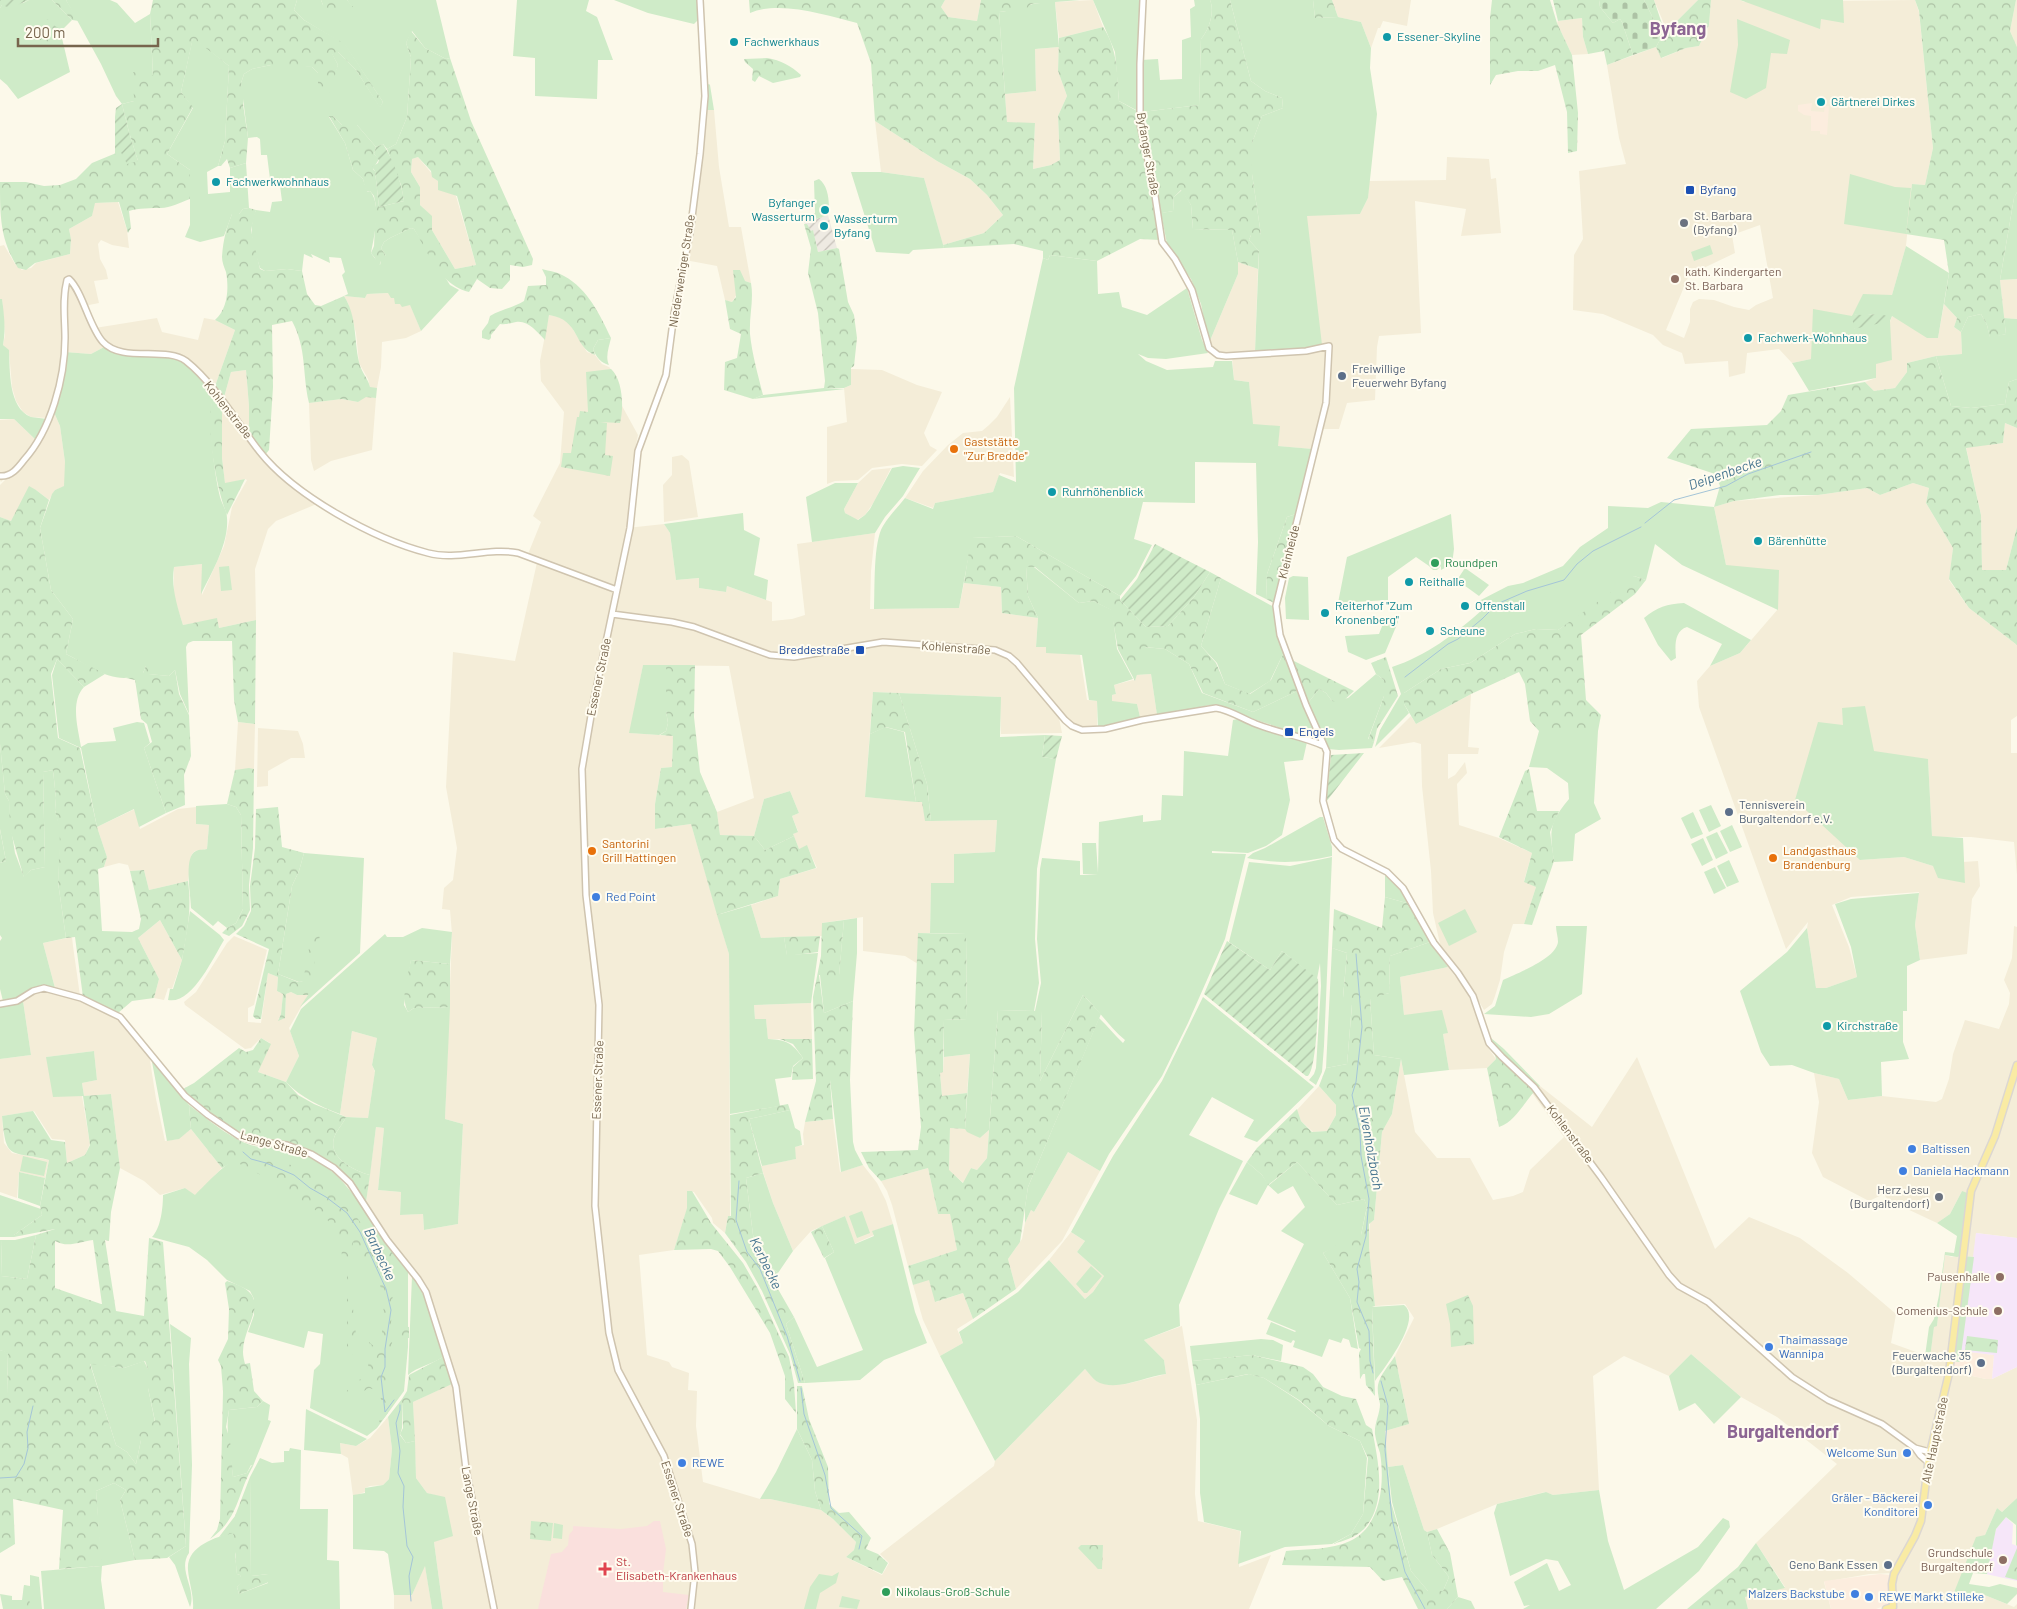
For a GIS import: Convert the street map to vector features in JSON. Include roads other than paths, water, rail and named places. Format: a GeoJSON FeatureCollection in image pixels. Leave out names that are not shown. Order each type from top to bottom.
{"type":"FeatureCollection","features":[{"type":"Feature","properties":{"kind":"main road","name":"Alte Hauptstraße"},"geometry":{"type":"LineString","coordinates":[[1889,1608],[1892,1579],[1921,1521],[1928,1462],[1950,1373],[1969,1200],[1973,1184],[1995,1136],[2017,1065]]}},
{"type":"Feature","properties":{"kind":"street","name":"Niederweniger Straße"},"geometry":{"type":"LineString","coordinates":[[628,537],[638,451],[666,375],[674,314],[690,233],[705,96],[700,0]]}},
{"type":"Feature","properties":{"kind":"street","name":"Byfanger Straße"},"geometry":{"type":"LineString","coordinates":[[1143,0],[1140,124],[1154,189],[1162,242],[1192,290],[1206,342],[1213,353],[1222,356],[1306,351],[1329,346]]}},
{"type":"Feature","properties":{"kind":"street","name":"Kohlenstraße"},"geometry":{"type":"LineString","coordinates":[[0,476],[10,474],[26,458],[41,437],[49,419],[62,366],[65,340],[65,288],[69,279],[104,344],[120,350],[150,355],[172,356],[187,362],[210,385],[268,460],[312,497],[355,523],[431,554],[504,551],[518,553],[617,590]]}},
{"type":"Feature","properties":{"kind":"street","name":"Kleinheide"},"geometry":{"type":"LineString","coordinates":[[1327,752],[1306,705],[1280,635],[1276,606],[1326,403],[1329,346]]}},
{"type":"Feature","properties":{"kind":"street","name":"Essener Straße"},"geometry":{"type":"LineString","coordinates":[[628,537],[593,704],[582,769],[586,895],[600,1005],[595,1206],[609,1333],[618,1370],[664,1456],[694,1550],[695,1579],[691,1609]]}},
{"type":"Feature","properties":{"kind":"street","name":"Kohlenstraße"},"geometry":{"type":"LineString","coordinates":[[612,614],[694,627],[770,655],[782,657],[807,655],[883,642],[995,650],[1014,659],[1065,720],[1078,729],[1086,731],[1105,729],[1142,720],[1216,708],[1257,724],[1306,738],[1325,746]]}},
{"type":"Feature","properties":{"kind":"street","name":"Kohlenstraße"},"geometry":{"type":"LineString","coordinates":[[1327,752],[1323,801],[1334,840],[1342,849],[1387,872],[1403,888],[1434,943],[1458,973],[1473,996],[1489,1043],[1534,1087],[1602,1177],[1669,1275],[1680,1286],[1708,1302],[1792,1377],[1828,1400],[1882,1424],[1916,1448],[1930,1452]]}},
{"type":"Feature","properties":{"kind":"street","name":"Lange Straße"},"geometry":{"type":"LineString","coordinates":[[0,1004],[17,1001],[33,991],[44,988],[81,998],[120,1017],[185,1096],[208,1116],[239,1136],[254,1141],[287,1145],[311,1154],[334,1168],[350,1183],[387,1240],[426,1292],[456,1387],[466,1469],[494,1609]]}},
{"type":"Feature","properties":{"kind":"street","name":"Kohlenstraße"},"geometry":{"type":"LineString","coordinates":[[1916,1448],[1920,1455],[1928,1462]]}},
{"type":"Feature","properties":{"kind":"waterway","name":"Deipenbecke"},"geometry":{"type":"LineString","coordinates":[[1645,523],[1674,500],[1726,486],[1748,474],[1811,452]]}},
{"type":"Feature","properties":{"kind":"waterway","name":"Deipenbecke"},"geometry":{"type":"LineString","coordinates":[[1405,677],[1448,644],[1458,639],[1497,604],[1527,591],[1564,580],[1577,564],[1593,551],[1641,527]]}},
{"type":"Feature","properties":{"kind":"waterway","name":"Elvenholzbach"},"geometry":{"type":"LineString","coordinates":[[1356,954],[1362,1027],[1356,1082],[1352,1095],[1360,1131],[1361,1156],[1369,1199],[1366,1236],[1357,1269],[1359,1282],[1357,1302],[1369,1331],[1370,1361],[1373,1373]]}},
{"type":"Feature","properties":{"kind":"waterway","name":"Barbecke"},"geometry":{"type":"LineString","coordinates":[[243,1152],[251,1159],[294,1175],[347,1213],[360,1232],[386,1289],[391,1310],[385,1349],[385,1367],[381,1377],[385,1412],[394,1400]]}},
{"type":"Feature","properties":{"kind":"waterway","name":"Kerbecke"},"geometry":{"type":"LineString","coordinates":[[739,1181],[736,1220],[747,1252],[760,1269],[787,1336],[800,1381]]}},
{"type":"Feature","properties":{"kind":"waterway","name":"Elvenholzbach"},"geometry":{"type":"LineString","coordinates":[[1381,1381],[1388,1406],[1385,1450],[1392,1519],[1405,1572],[1425,1609]]}},
{"type":"Feature","properties":{"kind":"waterway","name":"Kerbecke"},"geometry":{"type":"LineString","coordinates":[[801,1388],[804,1414],[825,1475],[831,1508],[862,1536],[859,1549]]}},
{"type":"Feature","properties":{"kind":"waterway","name":"Barbecke"},"geometry":{"type":"LineString","coordinates":[[400,1405],[396,1423],[400,1451],[398,1473],[404,1486],[403,1507],[407,1546],[413,1557],[409,1576],[411,1601]]}},
{"type":"Feature","properties":{"kind":"waterway"},"geometry":{"type":"LineString","coordinates":[[0,1478],[16,1477],[24,1464],[28,1448],[27,1432],[33,1406]]}},
{"type":"Feature","properties":{"kind":"place","name":"Essener-Skyline"},"geometry":{"type":"Point","coordinates":[1387,37]}},
{"type":"Feature","properties":{"kind":"place","name":"Fachwerkhaus"},"geometry":{"type":"Point","coordinates":[734,42]}},
{"type":"Feature","properties":{"kind":"place","name":"Gärtnerei Dirkes"},"geometry":{"type":"Point","coordinates":[1821,102]}},
{"type":"Feature","properties":{"kind":"place","name":"Fachwerkwohnhaus"},"geometry":{"type":"Point","coordinates":[216,182]}},
{"type":"Feature","properties":{"kind":"place","name":"Byfang"},"geometry":{"type":"Point","coordinates":[1690,190]}},
{"type":"Feature","properties":{"kind":"place","name":"Byfanger Wasserturm"},"geometry":{"type":"Point","coordinates":[825,210]}},
{"type":"Feature","properties":{"kind":"place","name":"St. Barbara (Byfang)"},"geometry":{"type":"Point","coordinates":[1684,223]}},
{"type":"Feature","properties":{"kind":"place","name":"Wasserturm Byfang"},"geometry":{"type":"Point","coordinates":[824,226]}},
{"type":"Feature","properties":{"kind":"place","name":"kath. Kindergarten St. Barbara"},"geometry":{"type":"Point","coordinates":[1675,279]}},
{"type":"Feature","properties":{"kind":"place","name":"Fachwerk-Wohnhaus"},"geometry":{"type":"Point","coordinates":[1748,338]}},
{"type":"Feature","properties":{"kind":"place","name":"Freiwillige Feuerwehr Byfang"},"geometry":{"type":"Point","coordinates":[1342,376]}},
{"type":"Feature","properties":{"kind":"place","name":"Gaststätte \"Zur Bredde\""},"geometry":{"type":"Point","coordinates":[954,449]}},
{"type":"Feature","properties":{"kind":"place","name":"Ruhrhöhenblick"},"geometry":{"type":"Point","coordinates":[1052,492]}},
{"type":"Feature","properties":{"kind":"place","name":"Bärenhütte"},"geometry":{"type":"Point","coordinates":[1758,541]}},
{"type":"Feature","properties":{"kind":"place","name":"Roundpen"},"geometry":{"type":"Point","coordinates":[1435,563]}},
{"type":"Feature","properties":{"kind":"place","name":"Reithalle"},"geometry":{"type":"Point","coordinates":[1409,582]}},
{"type":"Feature","properties":{"kind":"place","name":"Offenstall"},"geometry":{"type":"Point","coordinates":[1465,606]}},
{"type":"Feature","properties":{"kind":"place","name":"Reiterhof \"Zum Kronenberg\""},"geometry":{"type":"Point","coordinates":[1325,613]}},
{"type":"Feature","properties":{"kind":"place","name":"Scheune"},"geometry":{"type":"Point","coordinates":[1430,631]}},
{"type":"Feature","properties":{"kind":"place","name":"Breddestraße"},"geometry":{"type":"Point","coordinates":[860,650]}},
{"type":"Feature","properties":{"kind":"place","name":"Engels"},"geometry":{"type":"Point","coordinates":[1289,732]}},
{"type":"Feature","properties":{"kind":"place","name":"Tennisverein Burgaltendorf e.V."},"geometry":{"type":"Point","coordinates":[1729,812]}},
{"type":"Feature","properties":{"kind":"place","name":"Santorini Grill Hattingen"},"geometry":{"type":"Point","coordinates":[592,851]}},
{"type":"Feature","properties":{"kind":"place","name":"Landgasthaus Brandenburg"},"geometry":{"type":"Point","coordinates":[1773,858]}},
{"type":"Feature","properties":{"kind":"place","name":"Red Point"},"geometry":{"type":"Point","coordinates":[596,897]}},
{"type":"Feature","properties":{"kind":"place","name":"Kirchstraße"},"geometry":{"type":"Point","coordinates":[1827,1026]}},
{"type":"Feature","properties":{"kind":"place","name":"Baltissen"},"geometry":{"type":"Point","coordinates":[1912,1149]}},
{"type":"Feature","properties":{"kind":"place","name":"Daniela Hackmann"},"geometry":{"type":"Point","coordinates":[1903,1171]}},
{"type":"Feature","properties":{"kind":"place","name":"Herz Jesu (Burgaltendorf)"},"geometry":{"type":"Point","coordinates":[1939,1197]}},
{"type":"Feature","properties":{"kind":"place","name":"Pausenhalle"},"geometry":{"type":"Point","coordinates":[2000,1277]}},
{"type":"Feature","properties":{"kind":"place","name":"Comenius-Schule"},"geometry":{"type":"Point","coordinates":[1998,1311]}},
{"type":"Feature","properties":{"kind":"place","name":"Thaimassage Wannipa"},"geometry":{"type":"Point","coordinates":[1769,1347]}},
{"type":"Feature","properties":{"kind":"place","name":"Feuerwache 35 (Burgaltendorf)"},"geometry":{"type":"Point","coordinates":[1981,1363]}},
{"type":"Feature","properties":{"kind":"place","name":"Welcome Sun"},"geometry":{"type":"Point","coordinates":[1907,1453]}},
{"type":"Feature","properties":{"kind":"place","name":"REWE"},"geometry":{"type":"Point","coordinates":[682,1463]}},
{"type":"Feature","properties":{"kind":"place","name":"Gräler - Bäckerei Konditorei"},"geometry":{"type":"Point","coordinates":[1928,1505]}},
{"type":"Feature","properties":{"kind":"place","name":"Grundschule Burgaltendorf"},"geometry":{"type":"Point","coordinates":[2003,1560]}},
{"type":"Feature","properties":{"kind":"place","name":"Geno Bank Essen"},"geometry":{"type":"Point","coordinates":[1888,1565]}},
{"type":"Feature","properties":{"kind":"place","name":"St. Elisabeth-Krankenhaus"},"geometry":{"type":"Point","coordinates":[605,1569]}},
{"type":"Feature","properties":{"kind":"place","name":"Nikolaus-Groß-Schule"},"geometry":{"type":"Point","coordinates":[886,1592]}},
{"type":"Feature","properties":{"kind":"place","name":"Malzers Backstube"},"geometry":{"type":"Point","coordinates":[1855,1594]}},
{"type":"Feature","properties":{"kind":"place","name":"REWE Markt Stilleke"},"geometry":{"type":"Point","coordinates":[1869,1597]}},
{"type":"Feature","properties":{"kind":"district","name":"Byfang"},"geometry":{"type":"Point","coordinates":[1678,29]}},
{"type":"Feature","properties":{"kind":"district","name":"Burgaltendorf"},"geometry":{"type":"Point","coordinates":[1783,1432]}}]}
